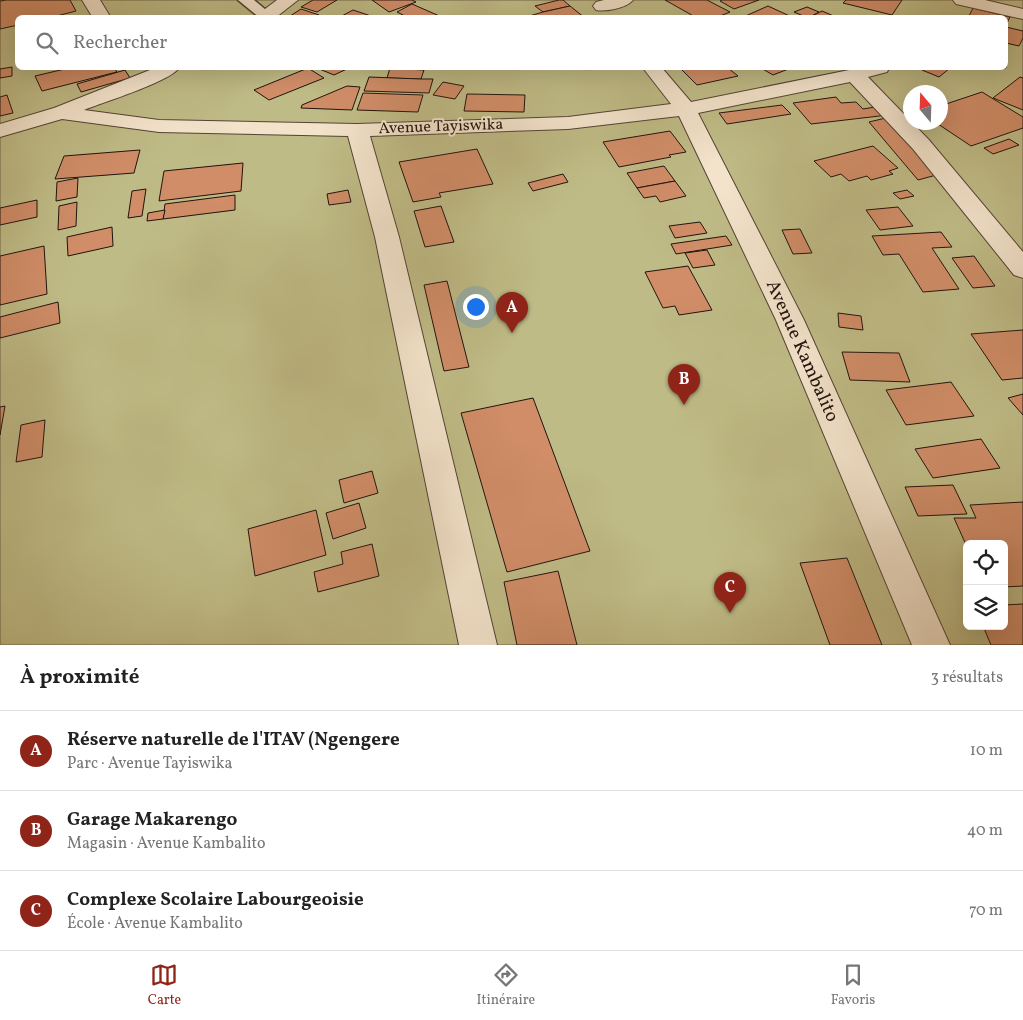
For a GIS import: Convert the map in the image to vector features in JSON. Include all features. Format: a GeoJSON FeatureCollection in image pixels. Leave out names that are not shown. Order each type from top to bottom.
{"type":"FeatureCollection","features":[{"type":"Feature","properties":{"kind":"street"},"geometry":{"type":"LineString","coordinates":[[91,0],[100,15]]}},
{"type":"Feature","properties":{"kind":"street"},"geometry":{"type":"LineString","coordinates":[[266,15],[289,0]]}},
{"type":"Feature","properties":{"kind":"street"},"geometry":{"type":"LineString","coordinates":[[603,8],[624,0]]}},
{"type":"Feature","properties":{"kind":"street"},"geometry":{"type":"LineString","coordinates":[[954,15],[961,0],[1023,14]]}},
{"type":"Feature","properties":{"kind":"street"},"geometry":{"type":"LineString","coordinates":[[61,113],[139,74],[159,70]]}},
{"type":"Feature","properties":{"kind":"street","name":"Avenue Kambalito"},"geometry":{"type":"LineString","coordinates":[[654,70],[686,109],[790,320],[931,645]]}},
{"type":"Feature","properties":{"kind":"street","name":"Avenue Tayiswika"},"geometry":{"type":"LineString","coordinates":[[0,131],[61,113],[159,126],[357,130],[568,123],[686,109],[873,70]]}},
{"type":"Feature","properties":{"kind":"street"},"geometry":{"type":"LineString","coordinates":[[854,75],[887,105],[969,200],[1023,269]]}},
{"type":"Feature","properties":{"kind":"street"},"geometry":{"type":"LineString","coordinates":[[357,130],[387,238],[478,645]]}},
{"type":"Feature","properties":{"kind":"lane"},"geometry":{"type":"LineString","coordinates":[[244,0],[263,15]]}},
{"type":"Feature","properties":{"kind":"shaded area"},"geometry":{"type":"Polygon","coordinates":[[[0,0],[1023,0],[1023,645],[0,645],[0,0]]]}},
{"type":"Feature","properties":{"kind":"building"},"geometry":{"type":"Polygon","coordinates":[[[70,0],[76,11],[61,15],[15,15],[15,26],[0,29],[0,1],[70,0]]]}},
{"type":"Feature","properties":{"kind":"building"},"geometry":{"type":"Polygon","coordinates":[[[313,0],[337,0],[317,12],[301,7],[313,0]]]}},
{"type":"Feature","properties":{"kind":"building"},"geometry":{"type":"Polygon","coordinates":[[[372,0],[412,0],[416,2],[389,12],[372,0]]]}},
{"type":"Feature","properties":{"kind":"building"},"geometry":{"type":"Polygon","coordinates":[[[563,0],[570,6],[543,12],[535,6],[563,0]]]}},
{"type":"Feature","properties":{"kind":"building"},"geometry":{"type":"Polygon","coordinates":[[[665,0],[707,0],[730,12],[722,15],[692,15],[665,0]]]}},
{"type":"Feature","properties":{"kind":"building"},"geometry":{"type":"Polygon","coordinates":[[[759,0],[734,9],[720,1],[759,0]]]}},
{"type":"Feature","properties":{"kind":"building"},"geometry":{"type":"Polygon","coordinates":[[[846,0],[902,0],[892,15],[843,3],[846,0]]]}},
{"type":"Feature","properties":{"kind":"building"},"geometry":{"type":"Polygon","coordinates":[[[412,4],[437,15],[403,15],[397,12],[412,4]]]}},
{"type":"Feature","properties":{"kind":"building"},"geometry":{"type":"Polygon","coordinates":[[[570,6],[581,15],[533,15],[570,6]]]}},
{"type":"Feature","properties":{"kind":"building"},"geometry":{"type":"Polygon","coordinates":[[[768,6],[788,15],[748,15],[768,6]]]}},
{"type":"Feature","properties":{"kind":"building"},"geometry":{"type":"Polygon","coordinates":[[[807,7],[819,12],[814,15],[801,15],[794,12],[807,7]]]}},
{"type":"Feature","properties":{"kind":"building"},"geometry":{"type":"Polygon","coordinates":[[[973,8],[1002,15],[970,15],[973,8]]]}},
{"type":"Feature","properties":{"kind":"building"},"geometry":{"type":"Polygon","coordinates":[[[301,9],[319,15],[292,15],[301,9]]]}},
{"type":"Feature","properties":{"kind":"building"},"geometry":{"type":"Polygon","coordinates":[[[353,10],[368,15],[344,15],[353,10]]]}},
{"type":"Feature","properties":{"kind":"building"},"geometry":{"type":"Polygon","coordinates":[[[822,11],[831,15],[814,15],[822,11]]]}},
{"type":"Feature","properties":{"kind":"building"},"geometry":{"type":"Polygon","coordinates":[[[1008,27],[1023,31],[1023,38],[1019,46],[1008,43],[1008,27]]]}},
{"type":"Feature","properties":{"kind":"building"},"geometry":{"type":"Polygon","coordinates":[[[12,67],[12,76],[0,78],[0,69],[12,67]]]}},
{"type":"Feature","properties":{"kind":"building"},"geometry":{"type":"Polygon","coordinates":[[[60,70],[116,70],[117,72],[42,91],[35,76],[60,70]]]}},
{"type":"Feature","properties":{"kind":"building"},"geometry":{"type":"Polygon","coordinates":[[[125,70],[130,78],[81,92],[77,84],[125,70]]]}},
{"type":"Feature","properties":{"kind":"building"},"geometry":{"type":"Polygon","coordinates":[[[303,70],[311,70],[324,78],[269,100],[254,90],[303,70]]]}},
{"type":"Feature","properties":{"kind":"building"},"geometry":{"type":"Polygon","coordinates":[[[322,70],[345,70],[334,75],[322,70]]]}},
{"type":"Feature","properties":{"kind":"building"},"geometry":{"type":"Polygon","coordinates":[[[389,70],[424,70],[421,79],[387,78],[389,70]]]}},
{"type":"Feature","properties":{"kind":"building"},"geometry":{"type":"Polygon","coordinates":[[[682,70],[730,70],[738,76],[697,85],[682,70]]]}},
{"type":"Feature","properties":{"kind":"building"},"geometry":{"type":"Polygon","coordinates":[[[764,70],[786,70],[773,75],[764,70]]]}},
{"type":"Feature","properties":{"kind":"building"},"geometry":{"type":"Polygon","coordinates":[[[922,70],[948,70],[939,77],[922,70]]]}},
{"type":"Feature","properties":{"kind":"building"},"geometry":{"type":"Polygon","coordinates":[[[369,77],[433,79],[429,93],[364,91],[369,77]]]}},
{"type":"Feature","properties":{"kind":"building"},"geometry":{"type":"Polygon","coordinates":[[[1020,77],[1023,78],[1023,110],[993,98],[1020,77]]]}},
{"type":"Feature","properties":{"kind":"building"},"geometry":{"type":"Polygon","coordinates":[[[443,82],[464,86],[455,99],[433,95],[443,82]]]}},
{"type":"Feature","properties":{"kind":"building"},"geometry":{"type":"Polygon","coordinates":[[[347,86],[360,87],[352,110],[301,108],[302,105],[347,86]]]}},
{"type":"Feature","properties":{"kind":"building"},"geometry":{"type":"Polygon","coordinates":[[[982,92],[1023,117],[1023,128],[971,146],[947,130],[948,103],[982,92]]]}},
{"type":"Feature","properties":{"kind":"building"},"geometry":{"type":"Polygon","coordinates":[[[363,93],[423,95],[418,112],[357,110],[363,93]]]}},
{"type":"Feature","properties":{"kind":"building"},"geometry":{"type":"Polygon","coordinates":[[[467,94],[525,95],[524,112],[464,111],[467,94]]]}},
{"type":"Feature","properties":{"kind":"building"},"geometry":{"type":"Polygon","coordinates":[[[7,95],[13,113],[0,116],[0,97],[7,95]]]}},
{"type":"Feature","properties":{"kind":"building"},"geometry":{"type":"Polygon","coordinates":[[[836,97],[841,103],[856,102],[863,109],[881,106],[888,115],[811,124],[793,103],[836,97]]]}},
{"type":"Feature","properties":{"kind":"building"},"geometry":{"type":"Polygon","coordinates":[[[782,105],[791,114],[727,124],[719,113],[782,105]]]}},
{"type":"Feature","properties":{"kind":"building"},"geometry":{"type":"Polygon","coordinates":[[[890,117],[940,174],[918,180],[869,122],[890,117]]]}},
{"type":"Feature","properties":{"kind":"building"},"geometry":{"type":"Polygon","coordinates":[[[670,131],[686,152],[669,155],[671,157],[619,167],[603,142],[670,131]]]}},
{"type":"Feature","properties":{"kind":"building"},"geometry":{"type":"Polygon","coordinates":[[[1009,139],[1019,145],[993,154],[984,148],[1009,139]]]}},
{"type":"Feature","properties":{"kind":"building"},"geometry":{"type":"Polygon","coordinates":[[[873,146],[898,168],[889,171],[893,174],[871,180],[867,176],[849,181],[841,174],[831,177],[814,161],[873,146]]]}},
{"type":"Feature","properties":{"kind":"building"},"geometry":{"type":"Polygon","coordinates":[[[477,149],[493,184],[439,193],[441,197],[413,202],[399,162],[477,149]]]}},
{"type":"Feature","properties":{"kind":"building"},"geometry":{"type":"Polygon","coordinates":[[[140,150],[134,173],[55,179],[64,156],[140,150]]]}},
{"type":"Feature","properties":{"kind":"building"},"geometry":{"type":"Polygon","coordinates":[[[243,163],[241,191],[159,201],[164,171],[243,163]]]}},
{"type":"Feature","properties":{"kind":"building"},"geometry":{"type":"Polygon","coordinates":[[[664,166],[675,181],[637,188],[627,173],[664,166]]]}},
{"type":"Feature","properties":{"kind":"building"},"geometry":{"type":"Polygon","coordinates":[[[563,174],[568,182],[533,191],[528,183],[563,174]]]}},
{"type":"Feature","properties":{"kind":"building"},"geometry":{"type":"Polygon","coordinates":[[[78,178],[77,197],[56,201],[57,182],[78,178]]]}},
{"type":"Feature","properties":{"kind":"building"},"geometry":{"type":"Polygon","coordinates":[[[675,181],[686,196],[660,202],[656,196],[644,198],[637,188],[675,181]]]}},
{"type":"Feature","properties":{"kind":"building"},"geometry":{"type":"Polygon","coordinates":[[[146,189],[142,216],[128,218],[132,191],[146,189]]]}},
{"type":"Feature","properties":{"kind":"building"},"geometry":{"type":"Polygon","coordinates":[[[348,190],[351,202],[329,205],[327,194],[348,190]]]}},
{"type":"Feature","properties":{"kind":"building"},"geometry":{"type":"Polygon","coordinates":[[[907,190],[914,196],[900,199],[893,193],[907,190]]]}},
{"type":"Feature","properties":{"kind":"building"},"geometry":{"type":"Polygon","coordinates":[[[235,195],[235,210],[163,219],[165,204],[235,195]]]}},
{"type":"Feature","properties":{"kind":"building"},"geometry":{"type":"Polygon","coordinates":[[[37,200],[37,217],[0,225],[0,208],[37,200]]]}},
{"type":"Feature","properties":{"kind":"building"},"geometry":{"type":"Polygon","coordinates":[[[77,202],[76,226],[58,230],[59,206],[77,202]]]}},
{"type":"Feature","properties":{"kind":"building"},"geometry":{"type":"Polygon","coordinates":[[[441,206],[454,242],[425,247],[414,211],[441,206]]]}},
{"type":"Feature","properties":{"kind":"building"},"geometry":{"type":"Polygon","coordinates":[[[898,207],[913,226],[880,230],[866,210],[898,207]]]}},
{"type":"Feature","properties":{"kind":"building"},"geometry":{"type":"Polygon","coordinates":[[[165,210],[163,219],[147,221],[148,213],[165,210]]]}},
{"type":"Feature","properties":{"kind":"building"},"geometry":{"type":"Polygon","coordinates":[[[700,222],[707,233],[675,238],[669,226],[700,222]]]}},
{"type":"Feature","properties":{"kind":"building"},"geometry":{"type":"Polygon","coordinates":[[[112,227],[113,246],[68,256],[67,237],[112,227]]]}},
{"type":"Feature","properties":{"kind":"building"},"geometry":{"type":"Polygon","coordinates":[[[800,229],[812,253],[793,254],[782,230],[800,229]]]}},
{"type":"Feature","properties":{"kind":"building"},"geometry":{"type":"Polygon","coordinates":[[[941,232],[952,247],[932,248],[959,289],[923,292],[899,254],[883,255],[872,236],[941,232]]]}},
{"type":"Feature","properties":{"kind":"building"},"geometry":{"type":"Polygon","coordinates":[[[726,236],[732,245],[676,254],[671,244],[726,236]]]}},
{"type":"Feature","properties":{"kind":"building"},"geometry":{"type":"Polygon","coordinates":[[[44,246],[47,294],[0,305],[0,256],[44,246]]]}},
{"type":"Feature","properties":{"kind":"building"},"geometry":{"type":"Polygon","coordinates":[[[707,250],[715,265],[693,268],[685,253],[707,250]]]}},
{"type":"Feature","properties":{"kind":"building"},"geometry":{"type":"Polygon","coordinates":[[[974,256],[995,286],[973,288],[952,258],[974,256]]]}},
{"type":"Feature","properties":{"kind":"building"},"geometry":{"type":"Polygon","coordinates":[[[688,266],[712,310],[679,315],[675,306],[663,308],[645,272],[688,266]]]}},
{"type":"Feature","properties":{"kind":"building"},"geometry":{"type":"Polygon","coordinates":[[[447,281],[469,367],[444,371],[424,285],[447,281]]]}},
{"type":"Feature","properties":{"kind":"building"},"geometry":{"type":"Polygon","coordinates":[[[58,302],[60,323],[0,338],[0,317],[58,302]]]}},
{"type":"Feature","properties":{"kind":"building"},"geometry":{"type":"Polygon","coordinates":[[[838,313],[861,316],[863,330],[839,327],[838,313]]]}},
{"type":"Feature","properties":{"kind":"building"},"geometry":{"type":"Polygon","coordinates":[[[1023,330],[1023,378],[1002,380],[971,334],[1023,330]]]}},
{"type":"Feature","properties":{"kind":"building"},"geometry":{"type":"Polygon","coordinates":[[[842,352],[899,353],[910,382],[850,380],[842,352]]]}},
{"type":"Feature","properties":{"kind":"building"},"geometry":{"type":"Polygon","coordinates":[[[951,382],[974,416],[906,425],[886,390],[951,382]]]}},
{"type":"Feature","properties":{"kind":"building"},"geometry":{"type":"Polygon","coordinates":[[[1023,394],[1023,415],[1008,398],[1023,394]]]}},
{"type":"Feature","properties":{"kind":"building"},"geometry":{"type":"Polygon","coordinates":[[[533,398],[590,551],[507,572],[461,413],[533,398]]]}},
{"type":"Feature","properties":{"kind":"building"},"geometry":{"type":"Polygon","coordinates":[[[5,406],[0,435],[0,407],[5,406]]]}},
{"type":"Feature","properties":{"kind":"building"},"geometry":{"type":"Polygon","coordinates":[[[45,420],[42,457],[16,462],[21,425],[45,420]]]}},
{"type":"Feature","properties":{"kind":"building"},"geometry":{"type":"Polygon","coordinates":[[[981,439],[1000,468],[933,478],[915,449],[981,439]]]}},
{"type":"Feature","properties":{"kind":"building"},"geometry":{"type":"Polygon","coordinates":[[[372,471],[378,493],[344,503],[339,480],[372,471]]]}},
{"type":"Feature","properties":{"kind":"building"},"geometry":{"type":"Polygon","coordinates":[[[953,485],[967,514],[918,516],[905,487],[953,485]]]}},
{"type":"Feature","properties":{"kind":"building"},"geometry":{"type":"Polygon","coordinates":[[[1023,502],[1023,586],[1008,587],[1008,540],[964,540],[954,518],[976,518],[970,505],[1023,502]]]}},
{"type":"Feature","properties":{"kind":"building"},"geometry":{"type":"Polygon","coordinates":[[[359,503],[366,528],[333,539],[326,513],[359,503]]]}},
{"type":"Feature","properties":{"kind":"building"},"geometry":{"type":"Polygon","coordinates":[[[316,510],[326,555],[255,576],[248,529],[316,510]]]}},
{"type":"Feature","properties":{"kind":"building"},"geometry":{"type":"Polygon","coordinates":[[[372,544],[379,576],[318,592],[314,572],[343,564],[341,552],[372,544]]]}},
{"type":"Feature","properties":{"kind":"building"},"geometry":{"type":"Polygon","coordinates":[[[847,558],[882,645],[830,645],[800,563],[847,558]]]}},
{"type":"Feature","properties":{"kind":"building"},"geometry":{"type":"Polygon","coordinates":[[[558,571],[577,645],[517,645],[504,582],[558,571]]]}},
{"type":"Feature","properties":{"kind":"building"},"geometry":{"type":"Polygon","coordinates":[[[1023,604],[1023,645],[991,645],[985,630],[1008,630],[1008,605],[1023,604]]]}},
{"type":"Feature","properties":{"kind":"place","name":"Réserve naturelle de l'ITAV (Ngengere"},"geometry":{"type":"Point","coordinates":[512,333]}},
{"type":"Feature","properties":{"kind":"place","name":"Garage Makarengo"},"geometry":{"type":"Point","coordinates":[684,405]}},
{"type":"Feature","properties":{"kind":"place","name":"Complexe Scolaire Labourgeoisie"},"geometry":{"type":"Point","coordinates":[730,613]}}]}
